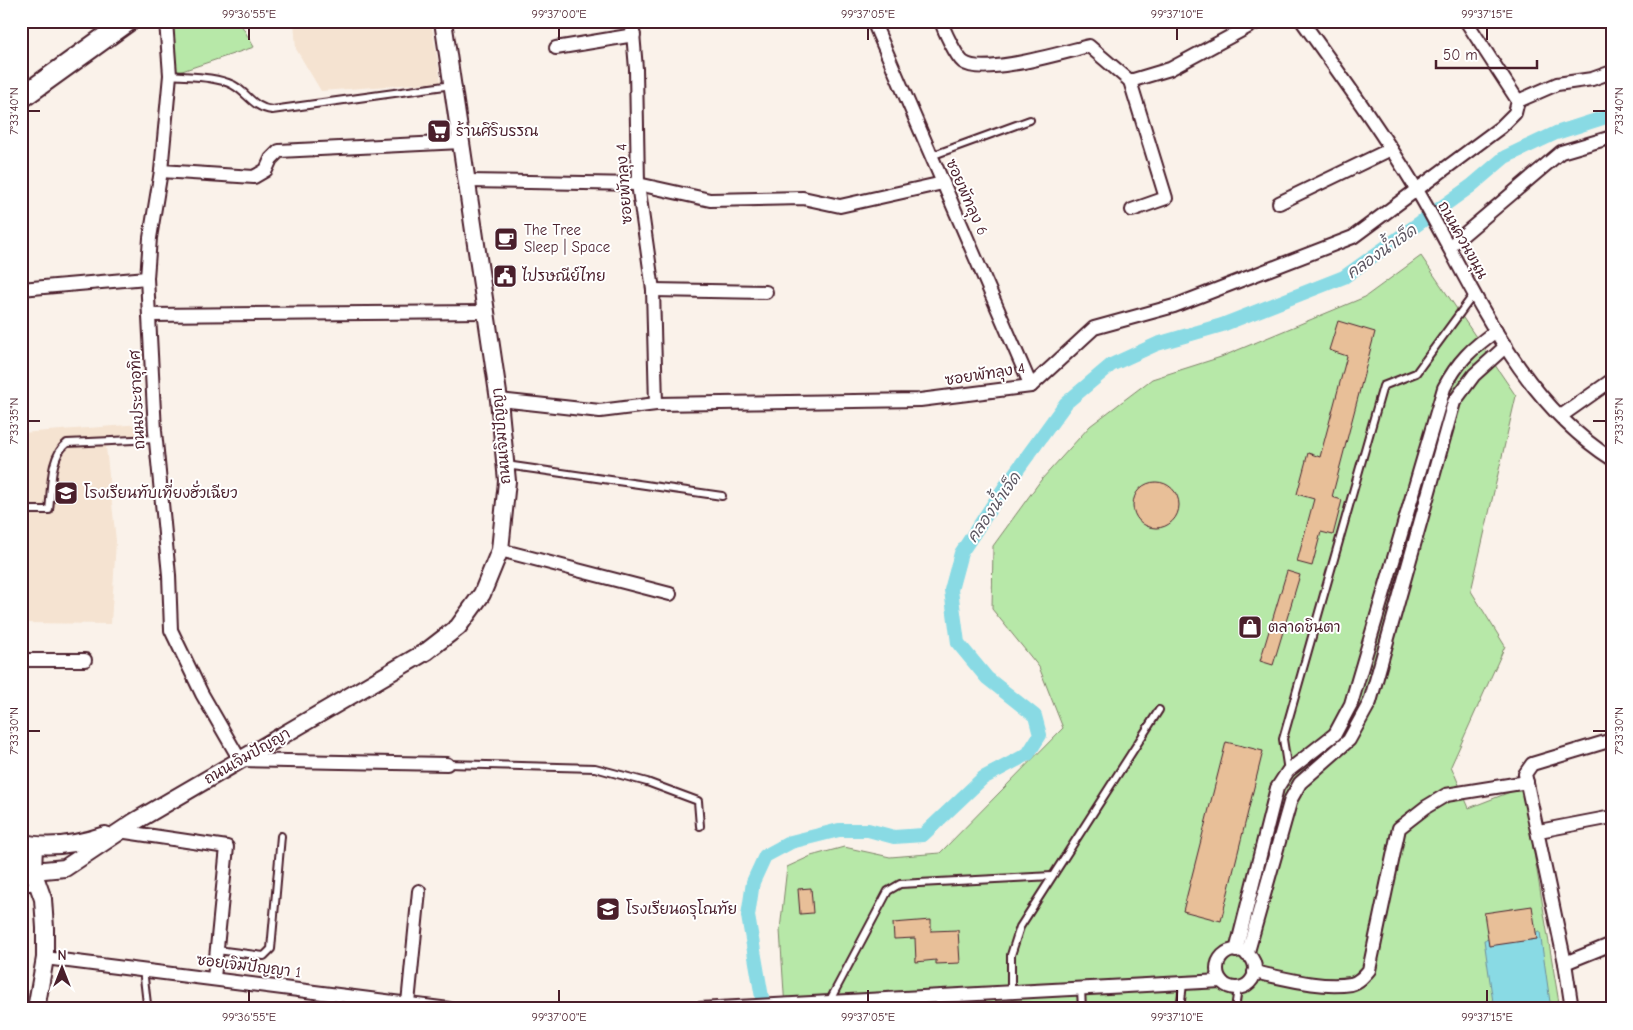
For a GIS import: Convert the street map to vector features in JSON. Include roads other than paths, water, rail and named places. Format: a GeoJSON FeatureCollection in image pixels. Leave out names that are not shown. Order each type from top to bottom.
{"type":"FeatureCollection","features":[{"type":"Feature","properties":{"kind":"main road"},"geometry":{"type":"LineString","coordinates":[[21,98],[128,21]]}},
{"type":"Feature","properties":{"kind":"street","name":"ถนนประชาอุทิศ"},"geometry":{"type":"LineString","coordinates":[[166,21],[170,76],[160,171],[150,238],[147,278],[156,439],[169,575],[171,630],[202,694],[240,760]]}},
{"type":"Feature","properties":{"kind":"street","name":"ถนนเจิมปัญญา"},"geometry":{"type":"LineString","coordinates":[[119,831],[427,651],[458,627],[482,594],[500,550],[506,465],[499,400],[443,21]]}},
{"type":"Feature","properties":{"kind":"street","name":"ซอยพัทลุง 4"},"geometry":{"type":"LineString","coordinates":[[632,21],[638,184],[653,290],[656,404]]}},
{"type":"Feature","properties":{"kind":"street","name":"ซอยพัทลุง 6"},"geometry":{"type":"LineString","coordinates":[[873,21],[1031,386]]}},
{"type":"Feature","properties":{"kind":"street"},"geometry":{"type":"LineString","coordinates":[[941,21],[963,62],[975,67],[994,68],[1088,46],[1130,81],[1166,198],[1132,210]]}},
{"type":"Feature","properties":{"kind":"street"},"geometry":{"type":"LineString","coordinates":[[1130,81],[1170,69],[1259,21]]}},
{"type":"Feature","properties":{"kind":"street","name":"ถนนควนขนุน"},"geometry":{"type":"LineString","coordinates":[[1302,21],[1391,149],[1417,190],[1474,294],[1530,384],[1561,416],[1608,453]]}},
{"type":"Feature","properties":{"kind":"street"},"geometry":{"type":"LineString","coordinates":[[1466,21],[1518,101],[1557,84],[1592,79],[1612,72]]}},
{"type":"Feature","properties":{"kind":"street"},"geometry":{"type":"LineString","coordinates":[[556,48],[634,35]]}},
{"type":"Feature","properties":{"kind":"street","name":"ซอยพัทลุง 4"},"geometry":{"type":"LineString","coordinates":[[499,400],[600,411],[656,404],[920,400],[1031,386],[1094,328],[1174,306],[1353,237],[1501,127],[1515,113],[1518,101]]}},
{"type":"Feature","properties":{"kind":"street"},"geometry":{"type":"LineString","coordinates":[[1448,244],[1562,152],[1612,137]]}},
{"type":"Feature","properties":{"kind":"street"},"geometry":{"type":"LineString","coordinates":[[160,171],[254,177],[266,170],[271,158],[279,151],[461,142]]}},
{"type":"Feature","properties":{"kind":"street"},"geometry":{"type":"LineString","coordinates":[[1279,203],[1391,149]]}},
{"type":"Feature","properties":{"kind":"street"},"geometry":{"type":"LineString","coordinates":[[467,181],[638,184],[710,200],[803,198],[840,206],[943,183]]}},
{"type":"Feature","properties":{"kind":"street"},"geometry":{"type":"LineString","coordinates":[[21,289],[147,278]]}},
{"type":"Feature","properties":{"kind":"street"},"geometry":{"type":"LineString","coordinates":[[653,290],[766,292]]}},
{"type":"Feature","properties":{"kind":"street"},"geometry":{"type":"LineString","coordinates":[[149,315],[485,312]]}},
{"type":"Feature","properties":{"kind":"street"},"geometry":{"type":"LineString","coordinates":[[1242,953],[1276,788],[1288,771],[1335,734],[1343,722],[1351,704],[1441,396],[1455,367],[1475,346],[1496,331]]}},
{"type":"Feature","properties":{"kind":"street"},"geometry":{"type":"LineString","coordinates":[[1242,953],[1292,799],[1300,783],[1349,740],[1363,718],[1370,702],[1394,623],[1454,402],[1474,375],[1506,346]]}},
{"type":"Feature","properties":{"kind":"street"},"geometry":{"type":"LineString","coordinates":[[1561,416],[1612,380]]}},
{"type":"Feature","properties":{"kind":"street"},"geometry":{"type":"LineString","coordinates":[[1441,396],[1454,402]]}},
{"type":"Feature","properties":{"kind":"street"},"geometry":{"type":"LineString","coordinates":[[500,550],[670,594]]}},
{"type":"Feature","properties":{"kind":"street"},"geometry":{"type":"LineString","coordinates":[[1376,620],[1394,623]]}},
{"type":"Feature","properties":{"kind":"street"},"geometry":{"type":"LineString","coordinates":[[21,660],[84,660]]}},
{"type":"Feature","properties":{"kind":"street"},"geometry":{"type":"LineString","coordinates":[[1572,1009],[1565,963],[1539,831],[1525,774],[1532,764],[1612,740]]}},
{"type":"Feature","properties":{"kind":"street"},"geometry":{"type":"LineString","coordinates":[[1326,741],[1336,753]]}},
{"type":"Feature","properties":{"kind":"street"},"geometry":{"type":"LineString","coordinates":[[240,760],[447,764]]}},
{"type":"Feature","properties":{"kind":"street"},"geometry":{"type":"LineString","coordinates":[[1254,972],[1324,984],[1352,984],[1361,979],[1369,970],[1399,828],[1426,807],[1446,795],[1527,782]]}},
{"type":"Feature","properties":{"kind":"street"},"geometry":{"type":"LineString","coordinates":[[1539,831],[1612,817]]}},
{"type":"Feature","properties":{"kind":"street"},"geometry":{"type":"LineString","coordinates":[[31,875],[65,868],[119,831]]}},
{"type":"Feature","properties":{"kind":"street"},"geometry":{"type":"LineString","coordinates":[[36,1009],[45,958],[43,899],[31,875],[27,844],[67,845],[119,831],[227,847],[214,978]]}},
{"type":"Feature","properties":{"kind":"street"},"geometry":{"type":"LineString","coordinates":[[408,1004],[419,891]]}},
{"type":"Feature","properties":{"kind":"street"},"geometry":{"type":"LineString","coordinates":[[1565,963],[1612,944]]}},
{"type":"Feature","properties":{"kind":"street"},"geometry":{"type":"LineString","coordinates":[[1242,953],[1253,962],[1254,972],[1249,983],[1238,988],[1226,985],[1218,976],[1218,964],[1225,955],[1242,953]]}},
{"type":"Feature","properties":{"kind":"street","name":"ซอยเจิมปัญญา 1"},"geometry":{"type":"LineString","coordinates":[[45,958],[214,978],[393,1005],[408,1004],[443,1008]]}},
{"type":"Feature","properties":{"kind":"street"},"geometry":{"type":"LineString","coordinates":[[703,1008],[829,1002],[846,1005],[1012,992],[1221,981]]}},
{"type":"Feature","properties":{"kind":"lane"},"geometry":{"type":"LineString","coordinates":[[170,76],[221,80],[234,86],[261,108],[272,110],[453,85]]}},
{"type":"Feature","properties":{"kind":"lane"},"geometry":{"type":"LineString","coordinates":[[931,156],[1030,120]]}},
{"type":"Feature","properties":{"kind":"lane"},"geometry":{"type":"LineString","coordinates":[[1288,771],[1283,739],[1384,386],[1416,373],[1474,294]]}},
{"type":"Feature","properties":{"kind":"lane"},"geometry":{"type":"LineString","coordinates":[[21,510],[49,510],[55,458],[59,449],[67,443],[156,439]]}},
{"type":"Feature","properties":{"kind":"lane"},"geometry":{"type":"LineString","coordinates":[[506,465],[722,496]]}},
{"type":"Feature","properties":{"kind":"lane"},"geometry":{"type":"LineString","coordinates":[[1012,992],[1012,955],[1020,927],[1159,710]]}},
{"type":"Feature","properties":{"kind":"lane"},"geometry":{"type":"LineString","coordinates":[[447,764],[595,768],[647,782],[698,801],[700,826]]}},
{"type":"Feature","properties":{"kind":"lane"},"geometry":{"type":"LineString","coordinates":[[217,950],[264,956],[271,949],[281,836]]}},
{"type":"Feature","properties":{"kind":"lane"},"geometry":{"type":"LineString","coordinates":[[21,888],[31,875]]}},
{"type":"Feature","properties":{"kind":"lane"},"geometry":{"type":"LineString","coordinates":[[829,1002],[888,891],[900,884],[1052,876]]}},
{"type":"Feature","properties":{"kind":"lane"},"geometry":{"type":"LineString","coordinates":[[143,969],[147,1004],[151,1009]]}},
{"type":"Feature","properties":{"kind":"lane"},"geometry":{"type":"LineString","coordinates":[[1180,1009],[1183,984]]}},
{"type":"Feature","properties":{"kind":"lane"},"geometry":{"type":"LineString","coordinates":[[1235,1009],[1238,988]]}},
{"type":"Feature","properties":{"kind":"lane"},"geometry":{"type":"LineString","coordinates":[[1080,989],[1082,1009]]}},
{"type":"Feature","properties":{"kind":"water"},"geometry":{"type":"Polygon","coordinates":[[[1540,932],[1551,1009],[1494,1009],[1484,940],[1540,932]]]}},
{"type":"Feature","properties":{"kind":"waterway","name":"คลองน้ำเจ็ด"},"geometry":{"type":"LineString","coordinates":[[764,1009],[748,916],[753,882],[765,856],[791,842],[839,830],[868,830],[894,837],[923,835],[983,778],[1028,754],[1040,735],[1035,716],[987,678],[958,643],[951,590],[961,553],[1004,488],[1066,403],[1111,365],[1157,344],[1222,325],[1344,277],[1471,186],[1505,157],[1556,133],[1612,115]]}},
{"type":"Feature","properties":{"kind":"place","name":"ร้านศิริบรรณ"},"geometry":{"type":"Point","coordinates":[439,131]}},
{"type":"Feature","properties":{"kind":"place","name":"The Tree Sleep | Space"},"geometry":{"type":"Point","coordinates":[506,239]}},
{"type":"Feature","properties":{"kind":"place","name":"ไปรษณีย์ไทย"},"geometry":{"type":"Point","coordinates":[505,276]}},
{"type":"Feature","properties":{"kind":"place","name":"โรงเรียนทับเที่ยงฮั่วเฉียว"},"geometry":{"type":"Point","coordinates":[66,493]}},
{"type":"Feature","properties":{"kind":"place","name":"ตลาดชินตา"},"geometry":{"type":"Point","coordinates":[1250,627]}},
{"type":"Feature","properties":{"kind":"place","name":"โรงเรียนดรุโณทัย"},"geometry":{"type":"Point","coordinates":[608,909]}}]}
